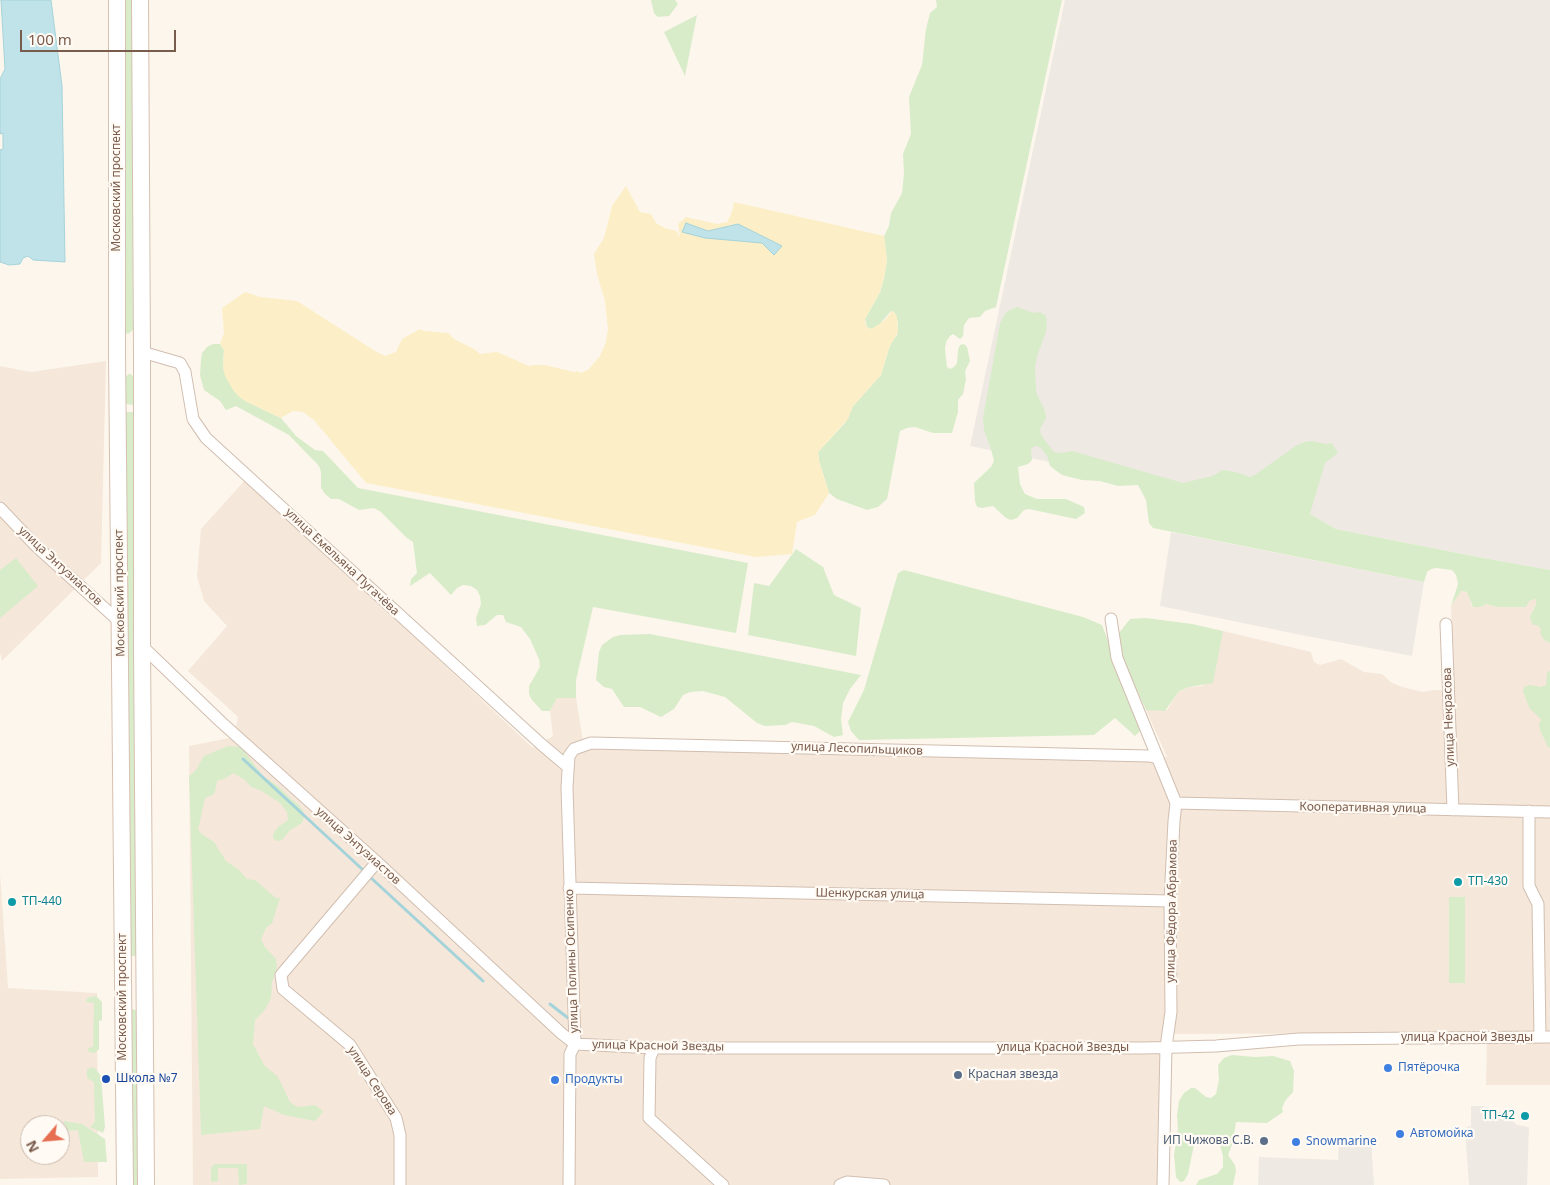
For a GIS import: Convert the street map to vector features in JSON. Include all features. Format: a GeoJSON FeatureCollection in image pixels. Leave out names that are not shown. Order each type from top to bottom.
{"type":"FeatureCollection","features":[{"type":"Feature","properties":{"kind":"main road","name":"Московский проспект"},"geometry":{"type":"LineString","coordinates":[[117,0],[117,352],[125,1185]]}},
{"type":"Feature","properties":{"kind":"main road","name":"Московский проспект"},"geometry":{"type":"LineString","coordinates":[[140,0],[146,1185]]}},
{"type":"Feature","properties":{"kind":"main road"},"geometry":{"type":"LineString","coordinates":[[117,352],[142,352]]}},
{"type":"Feature","properties":{"kind":"main road"},"geometry":{"type":"LineString","coordinates":[[123,990],[144,990]]}},
{"type":"Feature","properties":{"kind":"street","name":"улица Емельяна Пугачёва"},"geometry":{"type":"LineString","coordinates":[[142,352],[180,363],[185,372],[193,419],[206,438],[567,766]]}},
{"type":"Feature","properties":{"kind":"street","name":"улица Энтузиастов"},"geometry":{"type":"LineString","coordinates":[[0,508],[37,547],[121,624]]}},
{"type":"Feature","properties":{"kind":"street","name":"улица Фёдора Абрамова"},"geometry":{"type":"LineString","coordinates":[[1111,619],[1117,658],[1176,803],[1170,900],[1170,1012],[1166,1047],[1162,1185]]}},
{"type":"Feature","properties":{"kind":"street","name":"улица Некрасова"},"geometry":{"type":"LineString","coordinates":[[1446,624],[1453,810]]}},
{"type":"Feature","properties":{"kind":"street","name":"улица Энтузиастов"},"geometry":{"type":"LineString","coordinates":[[142,646],[221,722],[377,862],[554,1027],[575,1044]]}},
{"type":"Feature","properties":{"kind":"street","name":"улица Лесопильщиков"},"geometry":{"type":"LineString","coordinates":[[567,766],[569,756],[574,749],[591,743],[1149,756],[1158,758]]}},
{"type":"Feature","properties":{"kind":"street","name":"улица Полины Осипенко"},"geometry":{"type":"LineString","coordinates":[[567,766],[569,888],[575,1044],[570,1054],[569,1185]]}},
{"type":"Feature","properties":{"kind":"street","name":"Кооперативная улица"},"geometry":{"type":"LineString","coordinates":[[1176,803],[1550,812]]}},
{"type":"Feature","properties":{"kind":"street"},"geometry":{"type":"LineString","coordinates":[[1529,812],[1529,886],[1538,904],[1545,1037]]}},
{"type":"Feature","properties":{"kind":"street","name":"улица Серова"},"geometry":{"type":"LineString","coordinates":[[377,862],[280,975],[283,990],[350,1045],[396,1118],[400,1134],[400,1185]]}},
{"type":"Feature","properties":{"kind":"street","name":"Шенкурская улица"},"geometry":{"type":"LineString","coordinates":[[569,888],[1170,900]]}},
{"type":"Feature","properties":{"kind":"street","name":"улица Красной Звезды"},"geometry":{"type":"LineString","coordinates":[[575,1044],[654,1048],[1166,1047],[1216,1046],[1299,1039],[1545,1037]]}},
{"type":"Feature","properties":{"kind":"street"},"geometry":{"type":"LineString","coordinates":[[654,1048],[650,1058],[649,1118],[723,1185]]}},
{"type":"Feature","properties":{"kind":"street"},"geometry":{"type":"LineString","coordinates":[[840,1185],[846,1182],[884,1185]]}},
{"type":"Feature","properties":{"kind":"shaded area"},"geometry":{"type":"Polygon","coordinates":[[[1065,0],[1550,0],[1550,570],[1336,529],[1310,514],[970,446],[1065,0]]]}},
{"type":"Feature","properties":{"kind":"shaded area"},"geometry":{"type":"Polygon","coordinates":[[[106,361],[101,563],[2,661],[0,652],[0,366],[31,372],[106,361]]]}},
{"type":"Feature","properties":{"kind":"shaded area"},"geometry":{"type":"Polygon","coordinates":[[[246,479],[533,748],[553,736],[550,711],[557,698],[576,698],[583,741],[593,747],[1167,757],[1146,710],[1167,710],[1179,691],[1189,687],[1203,686],[1223,631],[1311,652],[1314,662],[1320,665],[1341,659],[1364,672],[1382,674],[1392,683],[1402,687],[1423,692],[1454,690],[1451,606],[1460,591],[1467,592],[1473,607],[1481,607],[1486,604],[1497,607],[1536,599],[1533,610],[1537,625],[1541,629],[1544,640],[1550,643],[1550,1085],[1486,1085],[1487,1033],[1161,1034],[1159,1185],[193,1185],[189,746],[234,737],[238,717],[188,671],[227,626],[204,601],[197,576],[201,529],[246,479]]]}},
{"type":"Feature","properties":{"kind":"shaded area"},"geometry":{"type":"Polygon","coordinates":[[[1171,532],[1424,582],[1412,656],[1160,606],[1171,532]]]}},
{"type":"Feature","properties":{"kind":"shaded area"},"geometry":{"type":"Polygon","coordinates":[[[0,874],[8,988],[97,993],[98,1177],[0,1179],[0,874]]]}},
{"type":"Feature","properties":{"kind":"shaded area"},"geometry":{"type":"Polygon","coordinates":[[[1471,1106],[1482,1106],[1505,1113],[1517,1125],[1529,1127],[1527,1185],[1469,1185],[1465,1131],[1466,1127],[1471,1126],[1471,1106]]]}},
{"type":"Feature","properties":{"kind":"shaded area"},"geometry":{"type":"Polygon","coordinates":[[[1339,1138],[1371,1139],[1374,1185],[1258,1185],[1259,1157],[1338,1160],[1339,1138]]]}},
{"type":"Feature","properties":{"kind":"green space"},"geometry":{"type":"Polygon","coordinates":[[[122,0],[132,0],[133,330],[128,334],[123,332],[122,0]]]}},
{"type":"Feature","properties":{"kind":"green space"},"geometry":{"type":"Polygon","coordinates":[[[651,0],[675,0],[678,4],[669,16],[658,17],[654,13],[651,0]]]}},
{"type":"Feature","properties":{"kind":"green space"},"geometry":{"type":"Polygon","coordinates":[[[936,0],[1062,0],[996,307],[985,311],[980,317],[969,318],[964,325],[963,336],[960,339],[953,334],[946,342],[947,367],[950,369],[957,363],[960,345],[964,344],[967,347],[970,361],[965,371],[966,379],[963,394],[958,400],[958,412],[952,433],[933,433],[915,427],[900,431],[887,499],[878,507],[867,510],[837,499],[829,493],[818,452],[845,423],[853,406],[881,375],[889,348],[893,339],[897,336],[898,323],[895,313],[891,311],[879,325],[871,329],[867,327],[865,319],[880,292],[884,278],[887,260],[884,236],[889,226],[891,213],[902,193],[904,174],[903,154],[911,134],[909,97],[922,65],[926,29],[930,13],[937,7],[936,0]]]}},
{"type":"Feature","properties":{"kind":"green space"},"geometry":{"type":"Polygon","coordinates":[[[697,15],[685,76],[664,32],[697,15]]]}},
{"type":"Feature","properties":{"kind":"green space"},"geometry":{"type":"Polygon","coordinates":[[[1017,307],[1034,313],[1040,312],[1045,315],[1047,320],[1046,332],[1037,356],[1035,368],[1036,389],[1046,418],[1040,429],[1041,435],[1054,452],[1072,451],[1183,483],[1212,476],[1223,470],[1250,477],[1304,442],[1332,443],[1338,453],[1325,463],[1310,514],[1336,529],[1550,570],[1550,643],[1544,640],[1540,633],[1541,629],[1537,625],[1533,625],[1531,621],[1530,617],[1536,604],[1536,599],[1529,601],[1526,607],[1497,607],[1486,604],[1481,607],[1473,607],[1467,592],[1461,591],[1451,606],[1458,584],[1456,575],[1452,570],[1431,569],[1427,572],[1424,582],[1153,528],[1149,523],[1146,500],[1138,485],[1118,486],[1062,475],[1050,466],[1047,456],[1040,447],[1035,446],[1031,449],[1032,460],[1028,464],[1018,467],[1020,484],[1025,494],[1037,499],[1066,499],[1084,507],[1085,513],[1076,519],[1029,509],[1024,510],[1017,518],[1011,520],[993,506],[977,507],[974,483],[991,467],[994,461],[984,430],[983,418],[1000,323],[1006,312],[1017,307]]]}},
{"type":"Feature","properties":{"kind":"green space"},"geometry":{"type":"Polygon","coordinates":[[[213,344],[220,344],[224,350],[223,368],[245,401],[281,418],[296,436],[315,450],[323,451],[358,488],[748,563],[736,633],[593,607],[576,680],[576,698],[557,698],[550,711],[542,711],[529,694],[529,686],[540,667],[539,659],[530,639],[521,627],[506,622],[503,615],[497,615],[485,625],[477,626],[476,618],[481,604],[480,596],[477,590],[471,586],[463,585],[457,588],[451,595],[430,573],[410,586],[411,579],[417,573],[413,542],[381,512],[374,508],[359,510],[339,499],[331,499],[325,494],[321,488],[319,466],[289,435],[236,406],[226,410],[220,401],[204,390],[200,375],[202,353],[213,344]]]}},
{"type":"Feature","properties":{"kind":"green space"},"geometry":{"type":"Polygon","coordinates":[[[129,374],[134,378],[134,405],[125,404],[125,377],[129,374]]]}},
{"type":"Feature","properties":{"kind":"green space"},"geometry":{"type":"Polygon","coordinates":[[[125,412],[133,412],[138,956],[130,956],[125,412]]]}},
{"type":"Feature","properties":{"kind":"green space"},"geometry":{"type":"Polygon","coordinates":[[[796,549],[823,567],[834,595],[861,608],[856,656],[748,635],[754,583],[769,586],[796,549]]]}},
{"type":"Feature","properties":{"kind":"green space"},"geometry":{"type":"Polygon","coordinates":[[[16,558],[38,586],[0,618],[0,570],[16,558]]]}},
{"type":"Feature","properties":{"kind":"green space"},"geometry":{"type":"Polygon","coordinates":[[[904,570],[1083,617],[1102,625],[1142,729],[1135,736],[1115,718],[1094,735],[859,740],[851,731],[848,722],[864,690],[898,573],[904,570]]]}},
{"type":"Feature","properties":{"kind":"green space"},"geometry":{"type":"Polygon","coordinates":[[[1146,618],[1192,624],[1223,631],[1213,683],[1189,687],[1179,691],[1165,711],[1146,710],[1119,652],[1119,633],[1130,619],[1146,618]]]}},
{"type":"Feature","properties":{"kind":"green space"},"geometry":{"type":"Polygon","coordinates":[[[650,634],[861,675],[850,689],[843,703],[841,719],[843,735],[834,737],[814,726],[792,722],[785,725],[765,726],[757,723],[725,697],[703,691],[690,692],[683,695],[674,709],[661,717],[640,707],[624,707],[612,689],[604,687],[596,680],[599,652],[602,645],[613,637],[650,634]]]}},
{"type":"Feature","properties":{"kind":"green space"},"geometry":{"type":"Polygon","coordinates":[[[1550,671],[1550,748],[1540,730],[1539,724],[1541,719],[1530,709],[1523,692],[1524,687],[1530,685],[1541,687],[1546,685],[1547,673],[1550,671]]]}},
{"type":"Feature","properties":{"kind":"green space"},"geometry":{"type":"Polygon","coordinates":[[[228,746],[241,747],[263,776],[278,786],[303,811],[302,823],[290,830],[282,840],[276,841],[273,838],[273,834],[278,827],[288,820],[287,812],[280,803],[262,791],[251,787],[245,780],[233,773],[217,781],[213,795],[205,798],[198,830],[214,842],[226,861],[238,869],[247,879],[255,880],[276,898],[280,898],[272,923],[266,928],[261,939],[264,946],[276,959],[277,968],[272,982],[271,998],[265,1010],[255,1020],[253,1044],[264,1065],[278,1077],[290,1102],[297,1107],[315,1105],[322,1110],[322,1113],[315,1121],[284,1115],[264,1106],[260,1129],[201,1135],[189,776],[196,770],[204,756],[228,746]]]}},
{"type":"Feature","properties":{"kind":"green space"},"geometry":{"type":"Polygon","coordinates":[[[1449,897],[1465,897],[1465,983],[1449,983],[1449,897]]]}},
{"type":"Feature","properties":{"kind":"green space"},"geometry":{"type":"Polygon","coordinates":[[[96,996],[102,1002],[102,1020],[99,1021],[99,1049],[95,1053],[89,1052],[88,1048],[93,1047],[94,1003],[86,1002],[87,998],[96,996]]]}},
{"type":"Feature","properties":{"kind":"green space"},"geometry":{"type":"Polygon","coordinates":[[[131,1010],[137,1011],[140,1185],[132,1185],[131,1010]]]}},
{"type":"Feature","properties":{"kind":"green space"},"geometry":{"type":"Polygon","coordinates":[[[1232,1055],[1273,1056],[1290,1061],[1294,1071],[1293,1092],[1285,1101],[1282,1108],[1283,1112],[1267,1123],[1236,1122],[1233,1142],[1228,1155],[1235,1165],[1236,1171],[1233,1185],[1196,1185],[1199,1180],[1217,1174],[1223,1167],[1223,1156],[1219,1142],[1209,1135],[1199,1139],[1194,1145],[1188,1174],[1184,1181],[1180,1182],[1176,1177],[1174,1155],[1178,1129],[1179,1101],[1184,1093],[1191,1088],[1195,1088],[1206,1097],[1211,1098],[1216,1094],[1219,1080],[1218,1065],[1224,1058],[1232,1055]]]}},
{"type":"Feature","properties":{"kind":"green space"},"geometry":{"type":"Polygon","coordinates":[[[94,1067],[101,1076],[105,1127],[103,1133],[90,1127],[95,1122],[94,1082],[87,1078],[87,1069],[94,1067]]]}},
{"type":"Feature","properties":{"kind":"green space"},"geometry":{"type":"Polygon","coordinates":[[[70,1122],[82,1124],[105,1139],[107,1162],[84,1162],[78,1130],[70,1131],[70,1122]]]}},
{"type":"Feature","properties":{"kind":"green space"},"geometry":{"type":"Polygon","coordinates":[[[214,1164],[247,1164],[247,1184],[239,1185],[238,1168],[218,1168],[218,1181],[211,1182],[211,1168],[214,1164]]]}},
{"type":"Feature","properties":{"kind":"sand"},"geometry":{"type":"Polygon","coordinates":[[[626,186],[640,212],[651,214],[656,223],[676,231],[680,237],[678,224],[686,217],[717,224],[727,222],[734,202],[884,236],[887,260],[884,278],[880,292],[865,319],[865,323],[871,329],[885,320],[892,311],[897,317],[898,332],[889,348],[881,375],[853,406],[848,419],[818,452],[829,493],[815,515],[797,522],[792,554],[756,557],[366,483],[314,420],[303,412],[293,411],[281,418],[245,401],[233,390],[225,376],[223,368],[224,350],[220,344],[224,333],[222,308],[245,292],[260,297],[297,301],[385,356],[396,352],[402,339],[420,329],[448,333],[454,339],[480,354],[497,352],[529,366],[545,365],[581,373],[588,370],[600,356],[606,342],[608,329],[605,301],[597,274],[594,254],[604,238],[612,206],[626,186]]]}},
{"type":"Feature","properties":{"kind":"water"},"geometry":{"type":"Polygon","coordinates":[[[1,0],[51,0],[62,86],[65,262],[33,260],[28,256],[23,258],[20,264],[9,265],[0,262],[0,150],[3,149],[3,133],[0,134],[0,79],[5,69],[1,0]]]}},
{"type":"Feature","properties":{"kind":"water"},"geometry":{"type":"Polygon","coordinates":[[[686,223],[708,231],[738,224],[782,246],[774,255],[762,243],[705,238],[682,232],[686,223]]]}},
{"type":"Feature","properties":{"kind":"waterway"},"geometry":{"type":"LineString","coordinates":[[243,759],[362,869]]}},
{"type":"Feature","properties":{"kind":"waterway"},"geometry":{"type":"LineString","coordinates":[[370,877],[483,981]]}},
{"type":"Feature","properties":{"kind":"waterway"},"geometry":{"type":"LineString","coordinates":[[550,1004],[568,1018]]}},
{"type":"Feature","properties":{"kind":"place","name":"ТП-430"},"geometry":{"type":"Point","coordinates":[1458,882]}},
{"type":"Feature","properties":{"kind":"place","name":"ТП-440"},"geometry":{"type":"Point","coordinates":[12,902]}},
{"type":"Feature","properties":{"kind":"place","name":"Пятёрочка"},"geometry":{"type":"Point","coordinates":[1388,1068]}},
{"type":"Feature","properties":{"kind":"place","name":"Красная звезда"},"geometry":{"type":"Point","coordinates":[958,1075]}},
{"type":"Feature","properties":{"kind":"place","name":"Школа №7"},"geometry":{"type":"Point","coordinates":[106,1079]}},
{"type":"Feature","properties":{"kind":"place","name":"Продукты"},"geometry":{"type":"Point","coordinates":[555,1080]}},
{"type":"Feature","properties":{"kind":"place","name":"ТП-42"},"geometry":{"type":"Point","coordinates":[1525,1116]}},
{"type":"Feature","properties":{"kind":"place","name":"Автомойка"},"geometry":{"type":"Point","coordinates":[1400,1134]}},
{"type":"Feature","properties":{"kind":"place","name":"ИП Чижова С.В."},"geometry":{"type":"Point","coordinates":[1264,1141]}},
{"type":"Feature","properties":{"kind":"place","name":"Snowmarine"},"geometry":{"type":"Point","coordinates":[1296,1142]}}]}
